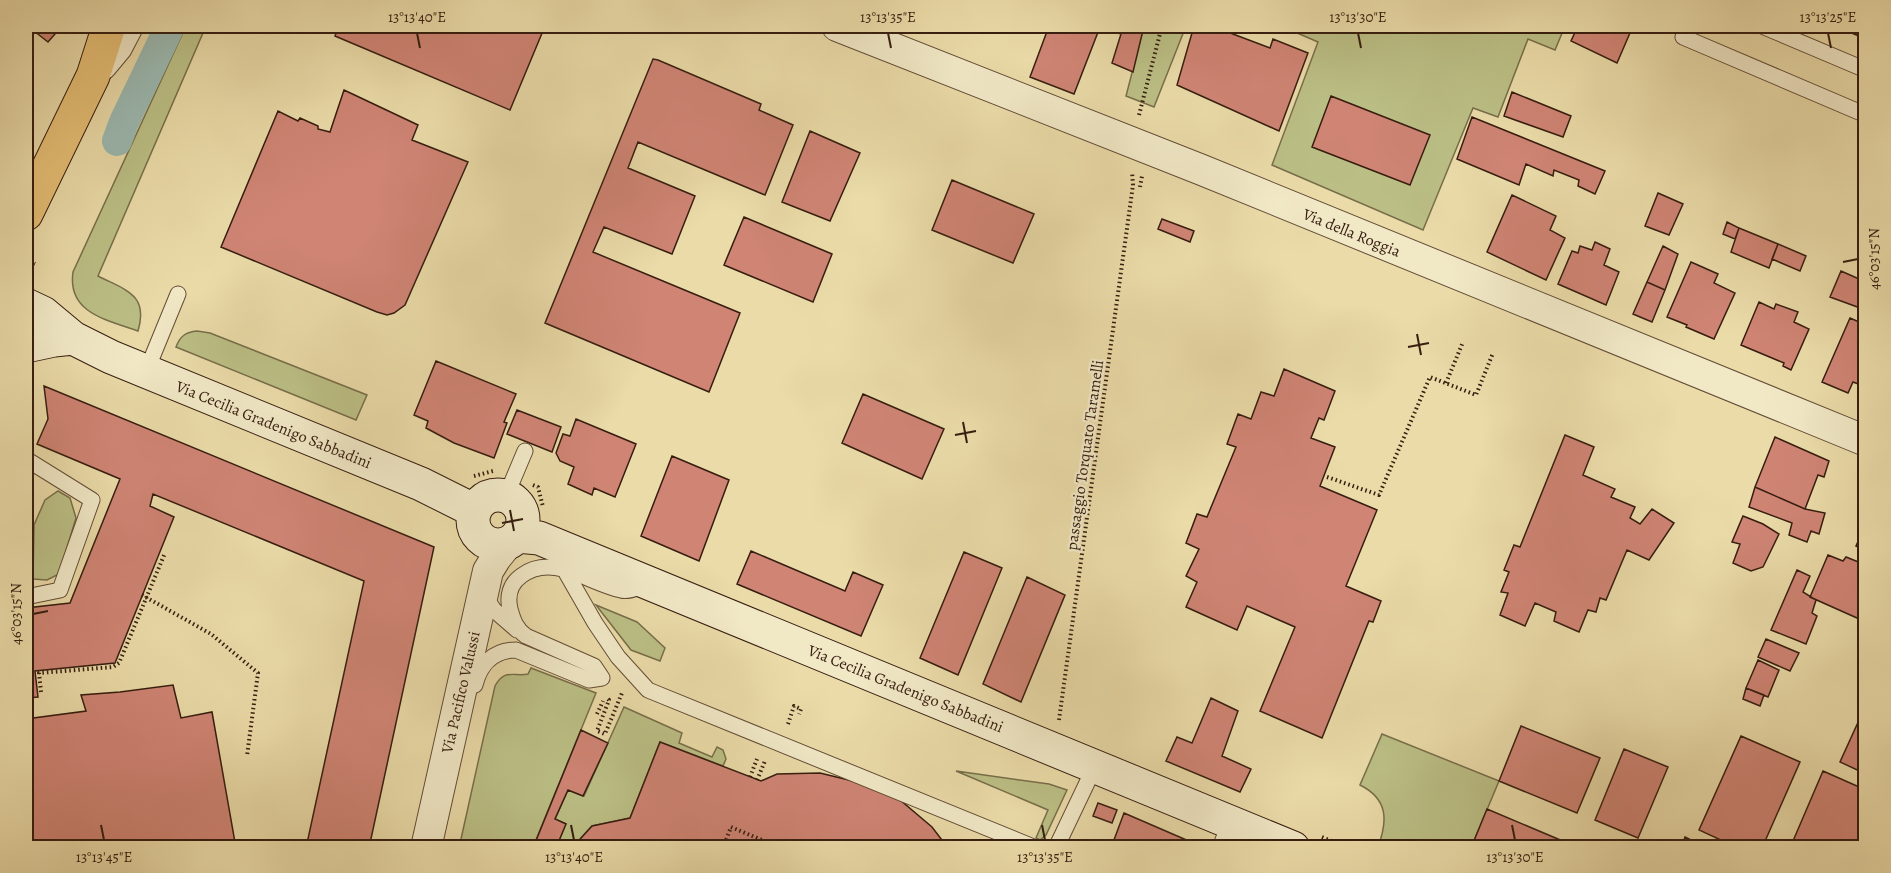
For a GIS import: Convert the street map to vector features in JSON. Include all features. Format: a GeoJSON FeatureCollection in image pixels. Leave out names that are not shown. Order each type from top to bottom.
{"type":"FeatureCollection","features":[{"type":"Feature","properties":{"kind":"main road"},"geometry":{"type":"LineString","coordinates":[[26,214],[93,76],[109,26]]}},
{"type":"Feature","properties":{"kind":"street"},"geometry":{"type":"LineString","coordinates":[[93,76],[117,47],[128,26]]}},
{"type":"Feature","properties":{"kind":"street","name":"Via della Roggia"},"geometry":{"type":"LineString","coordinates":[[837,26],[1202,170],[1866,441]]}},
{"type":"Feature","properties":{"kind":"street","name":"Via Cecilia Gradenigo Sabbadini"},"geometry":{"type":"LineString","coordinates":[[26,305],[42,313],[73,338],[146,372],[421,484],[475,511],[475,528],[485,541],[501,544],[513,539],[539,538],[557,556],[652,584],[1095,766],[1232,836],[1293,848]]}},
{"type":"Feature","properties":{"kind":"street"},"geometry":{"type":"LineString","coordinates":[[26,346],[73,338]]}},
{"type":"Feature","properties":{"kind":"street"},"geometry":{"type":"LineString","coordinates":[[475,511],[484,499],[491,496],[506,496],[513,500],[523,513],[521,529],[513,539]]}},
{"type":"Feature","properties":{"kind":"street","name":"Via Pacifico Valussi"},"geometry":{"type":"LineString","coordinates":[[426,848],[482,592],[488,571],[513,539]]}},
{"type":"Feature","properties":{"kind":"lane"},"geometry":{"type":"LineString","coordinates":[[1688,26],[1683,37],[1866,115]]}},
{"type":"Feature","properties":{"kind":"lane"},"geometry":{"type":"LineString","coordinates":[[1762,26],[1866,70]]}},
{"type":"Feature","properties":{"kind":"lane"},"geometry":{"type":"LineString","coordinates":[[146,372],[178,294]]}},
{"type":"Feature","properties":{"kind":"lane"},"geometry":{"type":"LineString","coordinates":[[506,496],[525,451]]}},
{"type":"Feature","properties":{"kind":"lane"},"geometry":{"type":"LineString","coordinates":[[26,459],[92,500],[60,590],[26,597]]}},
{"type":"Feature","properties":{"kind":"lane"},"geometry":{"type":"LineString","coordinates":[[519,631],[509,603],[511,587],[516,580],[531,570],[549,566],[557,556],[595,623],[618,657],[648,690],[1036,848]]}},
{"type":"Feature","properties":{"kind":"lane"},"geometry":{"type":"LineString","coordinates":[[452,727],[469,715],[480,671],[486,662],[504,650],[516,650],[589,680],[602,678],[594,666],[519,631],[494,610],[482,592]]}},
{"type":"Feature","properties":{"kind":"lane"},"geometry":{"type":"LineString","coordinates":[[1056,848],[1095,766]]}},
{"type":"Feature","properties":{"kind":"path"},"geometry":{"type":"LineString","coordinates":[[1143,103],[1162,26]]}},
{"type":"Feature","properties":{"kind":"path","name":"passaggio Torquato Taramelli"},"geometry":{"type":"LineString","coordinates":[[1058,728],[1133,185]]}},
{"type":"Feature","properties":{"kind":"path"},"geometry":{"type":"LineString","coordinates":[[26,260],[35,264]]}},
{"type":"Feature","properties":{"kind":"path"},"geometry":{"type":"LineString","coordinates":[[1446,383],[1463,342]]}},
{"type":"Feature","properties":{"kind":"path"},"geometry":{"type":"LineString","coordinates":[[1327,477],[1379,495],[1430,377],[1476,395],[1493,353]]}},
{"type":"Feature","properties":{"kind":"path"},"geometry":{"type":"LineString","coordinates":[[41,692],[39,673],[113,667],[119,663],[144,597],[165,553]]}},
{"type":"Feature","properties":{"kind":"path"},"geometry":{"type":"LineString","coordinates":[[144,597],[211,634],[258,673],[247,756]]}},
{"type":"Feature","properties":{"kind":"path"},"geometry":{"type":"LineString","coordinates":[[597,714],[604,698],[609,700],[597,731],[605,734],[623,692]]}},
{"type":"Feature","properties":{"kind":"path"},"geometry":{"type":"LineString","coordinates":[[792,712],[794,706],[801,709],[799,714]]}},
{"type":"Feature","properties":{"kind":"path"},"geometry":{"type":"LineString","coordinates":[[750,777],[759,755]]}},
{"type":"Feature","properties":{"kind":"path"},"geometry":{"type":"LineString","coordinates":[[757,780],[766,758]]}},
{"type":"Feature","properties":{"kind":"path"},"geometry":{"type":"LineString","coordinates":[[723,848],[731,827],[781,848]]}},
{"type":"Feature","properties":{"kind":"green space"},"geometry":{"type":"Polygon","coordinates":[[[186,26],[206,26],[98,276],[125,290],[137,301],[141,319],[138,331],[102,318],[83,306],[76,297],[73,272],[186,26]]]}},
{"type":"Feature","properties":{"kind":"green space"},"geometry":{"type":"Polygon","coordinates":[[[1144,26],[1186,26],[1154,107],[1126,96],[1144,26]]]}},
{"type":"Feature","properties":{"kind":"green space"},"geometry":{"type":"Polygon","coordinates":[[[1281,26],[1565,26],[1555,50],[1528,39],[1498,117],[1473,108],[1423,230],[1272,165],[1318,42],[1281,26]]]}},
{"type":"Feature","properties":{"kind":"green space"},"geometry":{"type":"Polygon","coordinates":[[[197,331],[210,333],[367,395],[356,420],[176,347],[184,335],[197,331]]]}},
{"type":"Feature","properties":{"kind":"green space"},"geometry":{"type":"Polygon","coordinates":[[[58,491],[70,498],[76,518],[59,574],[47,580],[33,579],[34,525],[45,500],[58,491]]]}},
{"type":"Feature","properties":{"kind":"green space"},"geometry":{"type":"Polygon","coordinates":[[[596,605],[637,622],[665,648],[660,661],[631,650],[596,605]]]}},
{"type":"Feature","properties":{"kind":"green space"},"geometry":{"type":"Polygon","coordinates":[[[531,668],[596,693],[533,847],[459,848],[495,686],[506,675],[528,674],[531,668]]]}},
{"type":"Feature","properties":{"kind":"green space"},"geometry":{"type":"Polygon","coordinates":[[[624,707],[682,733],[679,743],[712,757],[717,747],[723,750],[726,759],[723,766],[660,742],[630,818],[592,826],[572,848],[556,847],[566,824],[555,819],[568,790],[584,796],[624,707]]]}},
{"type":"Feature","properties":{"kind":"green space"},"geometry":{"type":"Polygon","coordinates":[[[1382,734],[1499,781],[1471,848],[1378,847],[1384,819],[1381,804],[1376,797],[1360,785],[1382,734]]]}},
{"type":"Feature","properties":{"kind":"green space"},"geometry":{"type":"Polygon","coordinates":[[[956,771],[1049,784],[1067,790],[1046,835],[1040,840],[1036,838],[1048,810],[956,771]]]}},
{"type":"Feature","properties":{"kind":"building"},"geometry":{"type":"Polygon","coordinates":[[[39,26],[62,26],[48,42],[34,31],[39,26]]]}},
{"type":"Feature","properties":{"kind":"building"},"geometry":{"type":"Polygon","coordinates":[[[339,26],[545,26],[510,110],[335,36],[339,26]]]}},
{"type":"Feature","properties":{"kind":"building"},"geometry":{"type":"Polygon","coordinates":[[[1049,26],[1144,26],[1133,72],[1112,63],[1121,34],[1100,27],[1074,94],[1030,77],[1049,26]]]}},
{"type":"Feature","properties":{"kind":"building"},"geometry":{"type":"Polygon","coordinates":[[[1194,26],[1227,26],[1225,31],[1270,48],[1273,39],[1308,53],[1279,131],[1177,85],[1194,26]]]}},
{"type":"Feature","properties":{"kind":"building"},"geometry":{"type":"Polygon","coordinates":[[[1578,26],[1633,26],[1617,63],[1571,41],[1578,26]]]}},
{"type":"Feature","properties":{"kind":"building"},"geometry":{"type":"Polygon","coordinates":[[[1835,26],[1866,26],[1866,39],[1835,26]]]}},
{"type":"Feature","properties":{"kind":"building"},"geometry":{"type":"Polygon","coordinates":[[[653,59],[761,104],[759,110],[793,125],[765,195],[638,142],[628,168],[695,196],[672,254],[604,227],[593,252],[740,313],[709,392],[545,323],[653,59]]]}},
{"type":"Feature","properties":{"kind":"building"},"geometry":{"type":"Polygon","coordinates":[[[344,90],[418,125],[412,140],[468,162],[405,305],[387,315],[221,247],[278,111],[330,132],[344,90]]]}},
{"type":"Feature","properties":{"kind":"building"},"geometry":{"type":"Polygon","coordinates":[[[1512,92],[1571,116],[1563,137],[1504,116],[1512,92]]]}},
{"type":"Feature","properties":{"kind":"building"},"geometry":{"type":"Polygon","coordinates":[[[1331,96],[1430,135],[1410,185],[1312,147],[1331,96]]]}},
{"type":"Feature","properties":{"kind":"building"},"geometry":{"type":"Polygon","coordinates":[[[1472,117],[1605,171],[1595,194],[1578,186],[1579,180],[1554,170],[1553,176],[1526,164],[1519,185],[1457,159],[1472,117]]]}},
{"type":"Feature","properties":{"kind":"building"},"geometry":{"type":"Polygon","coordinates":[[[810,131],[860,153],[830,221],[782,202],[810,131]]]}},
{"type":"Feature","properties":{"kind":"building"},"geometry":{"type":"Polygon","coordinates":[[[952,180],[1034,214],[1013,263],[932,230],[952,180]]]}},
{"type":"Feature","properties":{"kind":"building"},"geometry":{"type":"Polygon","coordinates":[[[1658,193],[1683,204],[1669,235],[1645,226],[1658,193]]]}},
{"type":"Feature","properties":{"kind":"building"},"geometry":{"type":"Polygon","coordinates":[[[1512,195],[1556,216],[1550,230],[1565,238],[1546,280],[1487,252],[1512,195]]]}},
{"type":"Feature","properties":{"kind":"building"},"geometry":{"type":"Polygon","coordinates":[[[744,217],[832,254],[813,302],[724,265],[744,217]]]}},
{"type":"Feature","properties":{"kind":"building"},"geometry":{"type":"Polygon","coordinates":[[[1162,219],[1194,231],[1190,242],[1158,229],[1162,219]]]}},
{"type":"Feature","properties":{"kind":"building"},"geometry":{"type":"Polygon","coordinates":[[[1727,222],[1739,228],[1735,239],[1723,234],[1727,222]]]}},
{"type":"Feature","properties":{"kind":"building"},"geometry":{"type":"Polygon","coordinates":[[[1739,228],[1778,244],[1769,268],[1731,252],[1739,228]]]}},
{"type":"Feature","properties":{"kind":"building"},"geometry":{"type":"Polygon","coordinates":[[[1595,242],[1610,249],[1604,265],[1619,272],[1606,305],[1558,284],[1572,251],[1578,253],[1580,246],[1592,250],[1595,242]]]}},
{"type":"Feature","properties":{"kind":"building"},"geometry":{"type":"Polygon","coordinates":[[[1778,244],[1806,256],[1800,271],[1772,259],[1778,244]]]}},
{"type":"Feature","properties":{"kind":"building"},"geometry":{"type":"Polygon","coordinates":[[[1663,246],[1678,254],[1665,290],[1647,282],[1663,246]]]}},
{"type":"Feature","properties":{"kind":"building"},"geometry":{"type":"Polygon","coordinates":[[[1691,262],[1718,274],[1714,283],[1735,293],[1714,339],[1667,317],[1691,262]]]}},
{"type":"Feature","properties":{"kind":"building"},"geometry":{"type":"Polygon","coordinates":[[[1841,271],[1866,282],[1866,305],[1863,309],[1830,297],[1841,271]]]}},
{"type":"Feature","properties":{"kind":"building"},"geometry":{"type":"Polygon","coordinates":[[[1647,282],[1665,290],[1652,322],[1633,314],[1647,282]]]}},
{"type":"Feature","properties":{"kind":"building"},"geometry":{"type":"Polygon","coordinates":[[[1759,302],[1774,309],[1776,304],[1798,312],[1794,322],[1809,329],[1791,370],[1783,366],[1784,363],[1741,345],[1759,302]]]}},
{"type":"Feature","properties":{"kind":"building"},"geometry":{"type":"Polygon","coordinates":[[[1850,318],[1866,325],[1866,387],[1853,382],[1848,393],[1822,382],[1850,318]]]}},
{"type":"Feature","properties":{"kind":"building"},"geometry":{"type":"Polygon","coordinates":[[[436,361],[516,394],[504,422],[507,423],[494,458],[454,443],[426,428],[428,421],[414,415],[436,361]]]}},
{"type":"Feature","properties":{"kind":"building"},"geometry":{"type":"Polygon","coordinates":[[[1284,369],[1335,391],[1324,420],[1319,418],[1311,438],[1335,447],[1320,486],[1377,510],[1346,586],[1381,601],[1373,622],[1369,621],[1322,738],[1260,711],[1295,627],[1247,606],[1237,630],[1186,607],[1197,582],[1186,576],[1199,549],[1186,543],[1197,514],[1207,517],[1236,447],[1227,444],[1238,414],[1251,419],[1261,392],[1274,396],[1284,369]]]}},
{"type":"Feature","properties":{"kind":"building"},"geometry":{"type":"Polygon","coordinates":[[[44,386],[434,547],[369,848],[306,848],[364,581],[153,494],[150,506],[174,517],[115,663],[35,671],[38,697],[26,698],[26,608],[70,603],[120,479],[37,444],[48,419],[44,386]]]}},
{"type":"Feature","properties":{"kind":"building"},"geometry":{"type":"Polygon","coordinates":[[[863,394],[944,429],[922,479],[842,443],[863,394]]]}},
{"type":"Feature","properties":{"kind":"building"},"geometry":{"type":"Polygon","coordinates":[[[517,410],[561,427],[552,452],[507,434],[517,410]]]}},
{"type":"Feature","properties":{"kind":"building"},"geometry":{"type":"Polygon","coordinates":[[[576,419],[636,444],[615,497],[594,488],[592,495],[568,484],[574,467],[560,461],[556,453],[563,434],[570,436],[576,419]]]}},
{"type":"Feature","properties":{"kind":"building"},"geometry":{"type":"Polygon","coordinates":[[[1565,435],[1594,447],[1583,475],[1615,489],[1611,497],[1635,507],[1630,518],[1640,524],[1652,509],[1674,523],[1649,560],[1627,550],[1606,600],[1600,598],[1596,612],[1588,610],[1579,632],[1554,621],[1556,612],[1535,603],[1525,626],[1500,615],[1508,593],[1501,592],[1509,572],[1504,570],[1514,545],[1520,547],[1565,435]]]}},
{"type":"Feature","properties":{"kind":"building"},"geometry":{"type":"Polygon","coordinates":[[[1775,437],[1829,461],[1824,477],[1818,475],[1805,509],[1755,487],[1775,437]]]}},
{"type":"Feature","properties":{"kind":"building"},"geometry":{"type":"Polygon","coordinates":[[[672,456],[729,480],[699,561],[641,536],[672,456]]]}},
{"type":"Feature","properties":{"kind":"building"},"geometry":{"type":"Polygon","coordinates":[[[1755,487],[1805,509],[1825,513],[1819,534],[1811,531],[1807,542],[1789,535],[1792,523],[1749,507],[1755,487]]]}},
{"type":"Feature","properties":{"kind":"building"},"geometry":{"type":"Polygon","coordinates":[[[1743,516],[1779,534],[1763,567],[1751,571],[1733,563],[1740,544],[1732,542],[1743,516]]]}},
{"type":"Feature","properties":{"kind":"building"},"geometry":{"type":"Polygon","coordinates":[[[1866,523],[1866,550],[1856,546],[1866,523]]]}},
{"type":"Feature","properties":{"kind":"building"},"geometry":{"type":"Polygon","coordinates":[[[751,551],[845,591],[853,572],[883,585],[861,636],[737,584],[751,551]]]}},
{"type":"Feature","properties":{"kind":"building"},"geometry":{"type":"Polygon","coordinates":[[[964,552],[1002,568],[958,675],[920,658],[964,552]]]}},
{"type":"Feature","properties":{"kind":"building"},"geometry":{"type":"Polygon","coordinates":[[[1828,555],[1843,561],[1846,557],[1866,565],[1866,622],[1810,597],[1828,555]]]}},
{"type":"Feature","properties":{"kind":"building"},"geometry":{"type":"Polygon","coordinates":[[[1797,570],[1810,576],[1803,592],[1816,600],[1812,613],[1817,616],[1806,644],[1771,630],[1797,570]]]}},
{"type":"Feature","properties":{"kind":"building"},"geometry":{"type":"Polygon","coordinates":[[[1027,577],[1065,595],[1021,702],[983,684],[1027,577]]]}},
{"type":"Feature","properties":{"kind":"building"},"geometry":{"type":"Polygon","coordinates":[[[1766,639],[1799,653],[1790,671],[1758,657],[1766,639]]]}},
{"type":"Feature","properties":{"kind":"building"},"geometry":{"type":"Polygon","coordinates":[[[1758,660],[1779,670],[1768,697],[1746,688],[1758,660]]]}},
{"type":"Feature","properties":{"kind":"building"},"geometry":{"type":"Polygon","coordinates":[[[173,685],[181,718],[212,712],[236,848],[26,848],[26,719],[86,711],[81,695],[173,685]]]}},
{"type":"Feature","properties":{"kind":"building"},"geometry":{"type":"Polygon","coordinates":[[[1746,688],[1764,695],[1760,706],[1743,699],[1746,688]]]}},
{"type":"Feature","properties":{"kind":"building"},"geometry":{"type":"Polygon","coordinates":[[[1211,698],[1238,711],[1222,756],[1251,769],[1240,792],[1166,761],[1177,737],[1192,743],[1211,698]]]}},
{"type":"Feature","properties":{"kind":"building"},"geometry":{"type":"Polygon","coordinates":[[[1860,718],[1866,721],[1866,774],[1840,762],[1860,718]]]}},
{"type":"Feature","properties":{"kind":"building"},"geometry":{"type":"Polygon","coordinates":[[[1521,726],[1600,758],[1577,813],[1499,781],[1521,726]]]}},
{"type":"Feature","properties":{"kind":"building"},"geometry":{"type":"Polygon","coordinates":[[[581,730],[608,743],[583,796],[568,790],[555,819],[566,824],[556,848],[533,848],[581,730]]]}},
{"type":"Feature","properties":{"kind":"building"},"geometry":{"type":"Polygon","coordinates":[[[1741,736],[1800,762],[1762,848],[1738,848],[1699,830],[1741,736]]]}},
{"type":"Feature","properties":{"kind":"building"},"geometry":{"type":"Polygon","coordinates":[[[660,742],[761,781],[777,774],[820,773],[861,783],[900,800],[932,827],[948,848],[572,848],[592,826],[630,818],[660,742]]]}},
{"type":"Feature","properties":{"kind":"building"},"geometry":{"type":"Polygon","coordinates":[[[1624,749],[1668,767],[1638,838],[1595,820],[1624,749]]]}},
{"type":"Feature","properties":{"kind":"building"},"geometry":{"type":"Polygon","coordinates":[[[1823,771],[1866,790],[1866,836],[1860,848],[1790,848],[1823,771]]]}},
{"type":"Feature","properties":{"kind":"building"},"geometry":{"type":"Polygon","coordinates":[[[1098,803],[1117,810],[1112,823],[1093,816],[1098,803]]]}},
{"type":"Feature","properties":{"kind":"building"},"geometry":{"type":"Polygon","coordinates":[[[1487,809],[1565,842],[1563,848],[1471,848],[1487,809]]]}},
{"type":"Feature","properties":{"kind":"building"},"geometry":{"type":"Polygon","coordinates":[[[1124,813],[1205,848],[1111,848],[1124,813]]]}},
{"type":"Feature","properties":{"kind":"building"},"geometry":{"type":"Polygon","coordinates":[[[1685,837],[1705,847],[1705,848],[1681,848],[1685,837]]]}},
{"type":"Feature","properties":{"kind":"waterway"},"geometry":{"type":"LineString","coordinates":[[117,141],[170,26]]}}]}
